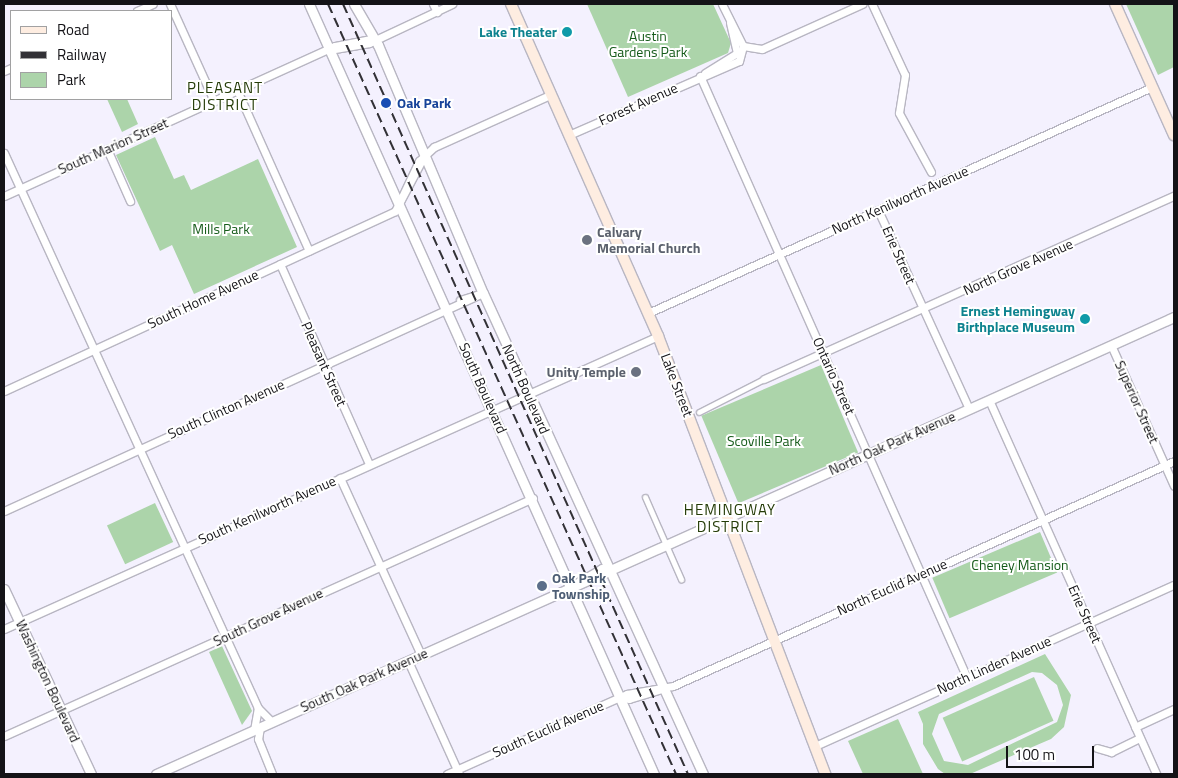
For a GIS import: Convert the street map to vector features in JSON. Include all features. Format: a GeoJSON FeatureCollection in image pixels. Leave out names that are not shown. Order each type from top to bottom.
{"type":"FeatureCollection","features":[{"type":"Feature","properties":{"kind":"main road","name":"Lake Street"},"geometry":{"type":"LineString","coordinates":[[512,4],[571,134],[658,336],[825,774]]}},
{"type":"Feature","properties":{"kind":"main road"},"geometry":{"type":"LineString","coordinates":[[1115,4],[1174,135]]}},
{"type":"Feature","properties":{"kind":"street"},"geometry":{"type":"LineString","coordinates":[[139,10],[153,4]]}},
{"type":"Feature","properties":{"kind":"street"},"geometry":{"type":"LineString","coordinates":[[170,4],[214,101]]}},
{"type":"Feature","properties":{"kind":"street","name":"South Boulevard"},"geometry":{"type":"LineString","coordinates":[[309,4],[573,586],[654,774]]}},
{"type":"Feature","properties":{"kind":"street","name":"North Boulevard"},"geometry":{"type":"LineString","coordinates":[[354,4],[424,156],[528,394],[703,774]]}},
{"type":"Feature","properties":{"kind":"street"},"geometry":{"type":"LineString","coordinates":[[433,4],[437,12]]}},
{"type":"Feature","properties":{"kind":"street","name":"South Marion Street"},"geometry":{"type":"LineString","coordinates":[[4,196],[329,50],[372,40],[452,4]]}},
{"type":"Feature","properties":{"kind":"street"},"geometry":{"type":"LineString","coordinates":[[722,4],[740,44],[762,49],[860,4]]}},
{"type":"Feature","properties":{"kind":"street"},"geometry":{"type":"LineString","coordinates":[[872,4],[905,75],[899,113],[930,172]]}},
{"type":"Feature","properties":{"kind":"street","name":"Forest Avenue"},"geometry":{"type":"LineString","coordinates":[[571,134],[729,62],[742,59],[740,44]]}},
{"type":"Feature","properties":{"kind":"street","name":"Ontario Street"},"geometry":{"type":"LineString","coordinates":[[703,75],[967,678]]}},
{"type":"Feature","properties":{"kind":"street","name":"North Kenilworth Avenue"},"geometry":{"type":"LineString","coordinates":[[648,313],[1152,87]]}},
{"type":"Feature","properties":{"kind":"street"},"geometry":{"type":"LineString","coordinates":[[237,90],[309,250]]}},
{"type":"Feature","properties":{"kind":"street"},"geometry":{"type":"LineString","coordinates":[[424,156],[434,147],[552,94]]}},
{"type":"Feature","properties":{"kind":"street"},"geometry":{"type":"LineString","coordinates":[[107,149],[130,201]]}},
{"type":"Feature","properties":{"kind":"street"},"geometry":{"type":"LineString","coordinates":[[4,153],[258,708],[272,722]]}},
{"type":"Feature","properties":{"kind":"street","name":"South Home Avenue"},"geometry":{"type":"LineString","coordinates":[[4,391],[395,211],[424,156]]}},
{"type":"Feature","properties":{"kind":"street","name":"North Grove Avenue"},"geometry":{"type":"LineString","coordinates":[[699,412],[764,379],[1174,196]]}},
{"type":"Feature","properties":{"kind":"street","name":"Erie Street"},"geometry":{"type":"LineString","coordinates":[[878,210],[969,409]]}},
{"type":"Feature","properties":{"kind":"street","name":"Pleasant Street"},"geometry":{"type":"LineString","coordinates":[[280,264],[369,464]]}},
{"type":"Feature","properties":{"kind":"street","name":"South Clinton Avenue"},"geometry":{"type":"LineString","coordinates":[[4,511],[483,293]]}},
{"type":"Feature","properties":{"kind":"street","name":"North Oak Park Avenue"},"geometry":{"type":"LineString","coordinates":[[573,586],[1174,316]]}},
{"type":"Feature","properties":{"kind":"street"},"geometry":{"type":"LineString","coordinates":[[493,409],[658,336]]}},
{"type":"Feature","properties":{"kind":"street","name":"Superior Street"},"geometry":{"type":"LineString","coordinates":[[1111,345],[1174,486]]}},
{"type":"Feature","properties":{"kind":"street","name":"Erie Street"},"geometry":{"type":"LineString","coordinates":[[989,400],[1156,774]]}},
{"type":"Feature","properties":{"kind":"street","name":"South Kenilworth Avenue"},"geometry":{"type":"LineString","coordinates":[[4,629],[493,409]]}},
{"type":"Feature","properties":{"kind":"street","name":"North Euclid Avenue"},"geometry":{"type":"LineString","coordinates":[[622,697],[630,700],[664,688],[1174,461]]}},
{"type":"Feature","properties":{"kind":"street"},"geometry":{"type":"LineString","coordinates":[[340,478],[421,655]]}},
{"type":"Feature","properties":{"kind":"street","name":"South Grove Avenue"},"geometry":{"type":"LineString","coordinates":[[4,736],[533,498]]}},
{"type":"Feature","properties":{"kind":"street"},"geometry":{"type":"LineString","coordinates":[[645,498],[681,579]]}},
{"type":"Feature","properties":{"kind":"street","name":"North Linden Avenue"},"geometry":{"type":"LineString","coordinates":[[815,746],[1174,585]]}},
{"type":"Feature","properties":{"kind":"street","name":"South Oak Park Avenue"},"geometry":{"type":"LineString","coordinates":[[156,774],[573,586]]}},
{"type":"Feature","properties":{"kind":"street","name":"Washington Boulevard"},"geometry":{"type":"LineString","coordinates":[[4,589],[22,621],[91,774]]}},
{"type":"Feature","properties":{"kind":"street"},"geometry":{"type":"LineString","coordinates":[[408,660],[458,772]]}},
{"type":"Feature","properties":{"kind":"street","name":"South Euclid Avenue"},"geometry":{"type":"LineString","coordinates":[[447,774],[458,772],[622,697]]}},
{"type":"Feature","properties":{"kind":"street"},"geometry":{"type":"LineString","coordinates":[[258,708],[254,730],[272,774]]}},
{"type":"Feature","properties":{"kind":"street"},"geometry":{"type":"LineString","coordinates":[[1135,727],[1174,709]]}},
{"type":"Feature","properties":{"kind":"street"},"geometry":{"type":"LineString","coordinates":[[254,730],[261,750]]}},
{"type":"Feature","properties":{"kind":"street"},"geometry":{"type":"LineString","coordinates":[[1097,748],[1111,752],[1140,738]]}},
{"type":"Feature","properties":{"kind":"green space","name":"Austin Gardens Park"},"geometry":{"type":"Polygon","coordinates":[[[587,4],[713,4],[731,43],[728,53],[628,97],[587,4]]]}},
{"type":"Feature","properties":{"kind":"green space"},"geometry":{"type":"Polygon","coordinates":[[[1126,4],[1174,4],[1174,67],[1158,75],[1126,4]]]}},
{"type":"Feature","properties":{"kind":"green space"},"geometry":{"type":"Polygon","coordinates":[[[107,100],[127,100],[138,124],[122,132],[107,100]]]}},
{"type":"Feature","properties":{"kind":"green space","name":"Mills Park"},"geometry":{"type":"Polygon","coordinates":[[[155,137],[174,179],[184,175],[191,190],[258,159],[297,247],[194,294],[172,245],[160,251],[116,155],[155,137]]]}},
{"type":"Feature","properties":{"kind":"green space","name":"Scoville Park"},"geometry":{"type":"Polygon","coordinates":[[[821,365],[858,452],[738,503],[701,416],[821,365]]]}},
{"type":"Feature","properties":{"kind":"green space"},"geometry":{"type":"Polygon","coordinates":[[[155,503],[173,542],[125,564],[107,525],[155,503]]]}},
{"type":"Feature","properties":{"kind":"green space","name":"Cheney Mansion"},"geometry":{"type":"Polygon","coordinates":[[[1040,532],[1057,573],[949,618],[932,578],[1040,532]]]}},
{"type":"Feature","properties":{"kind":"green space"},"geometry":{"type":"Polygon","coordinates":[[[222,646],[252,711],[242,725],[209,652],[222,646]]]}},
{"type":"Feature","properties":{"kind":"green space"},"geometry":{"type":"Polygon","coordinates":[[[1045,654],[1071,695],[1064,727],[1051,739],[970,774],[945,774],[938,769],[923,744],[923,724],[918,712],[1045,654]],[[1032,672],[939,714],[932,734],[944,761],[968,765],[1057,722],[1063,705],[1057,685],[1042,673],[1032,672]]]}},
{"type":"Feature","properties":{"kind":"green space"},"geometry":{"type":"Polygon","coordinates":[[[1034,677],[1054,721],[962,762],[943,718],[1034,677]]]}},
{"type":"Feature","properties":{"kind":"green space"},"geometry":{"type":"Polygon","coordinates":[[[898,719],[923,774],[863,774],[848,741],[898,719]]]}},
{"type":"Feature","properties":{"kind":"railway"},"geometry":{"type":"LineString","coordinates":[[328,4],[676,774]]}},
{"type":"Feature","properties":{"kind":"railway"},"geometry":{"type":"LineString","coordinates":[[343,4],[688,774]]}},
{"type":"Feature","properties":{"kind":"place","name":"Lake Theater"},"geometry":{"type":"Point","coordinates":[567,32]}},
{"type":"Feature","properties":{"kind":"place","name":"Oak Park"},"geometry":{"type":"Point","coordinates":[386,103]}},
{"type":"Feature","properties":{"kind":"place","name":"Calvary Memorial Church"},"geometry":{"type":"Point","coordinates":[587,240]}},
{"type":"Feature","properties":{"kind":"place","name":"Ernest Hemingway Birthplace Museum"},"geometry":{"type":"Point","coordinates":[1085,319]}},
{"type":"Feature","properties":{"kind":"place","name":"Unity Temple"},"geometry":{"type":"Point","coordinates":[636,372]}},
{"type":"Feature","properties":{"kind":"place","name":"Oak Park Township"},"geometry":{"type":"Point","coordinates":[542,586]}},
{"type":"Feature","properties":{"kind":"district","name":"PLEASANT DISTRICT"},"geometry":{"type":"Point","coordinates":[225,96]}},
{"type":"Feature","properties":{"kind":"district","name":"HEMINGWAY DISTRICT"},"geometry":{"type":"Point","coordinates":[730,518]}}]}
